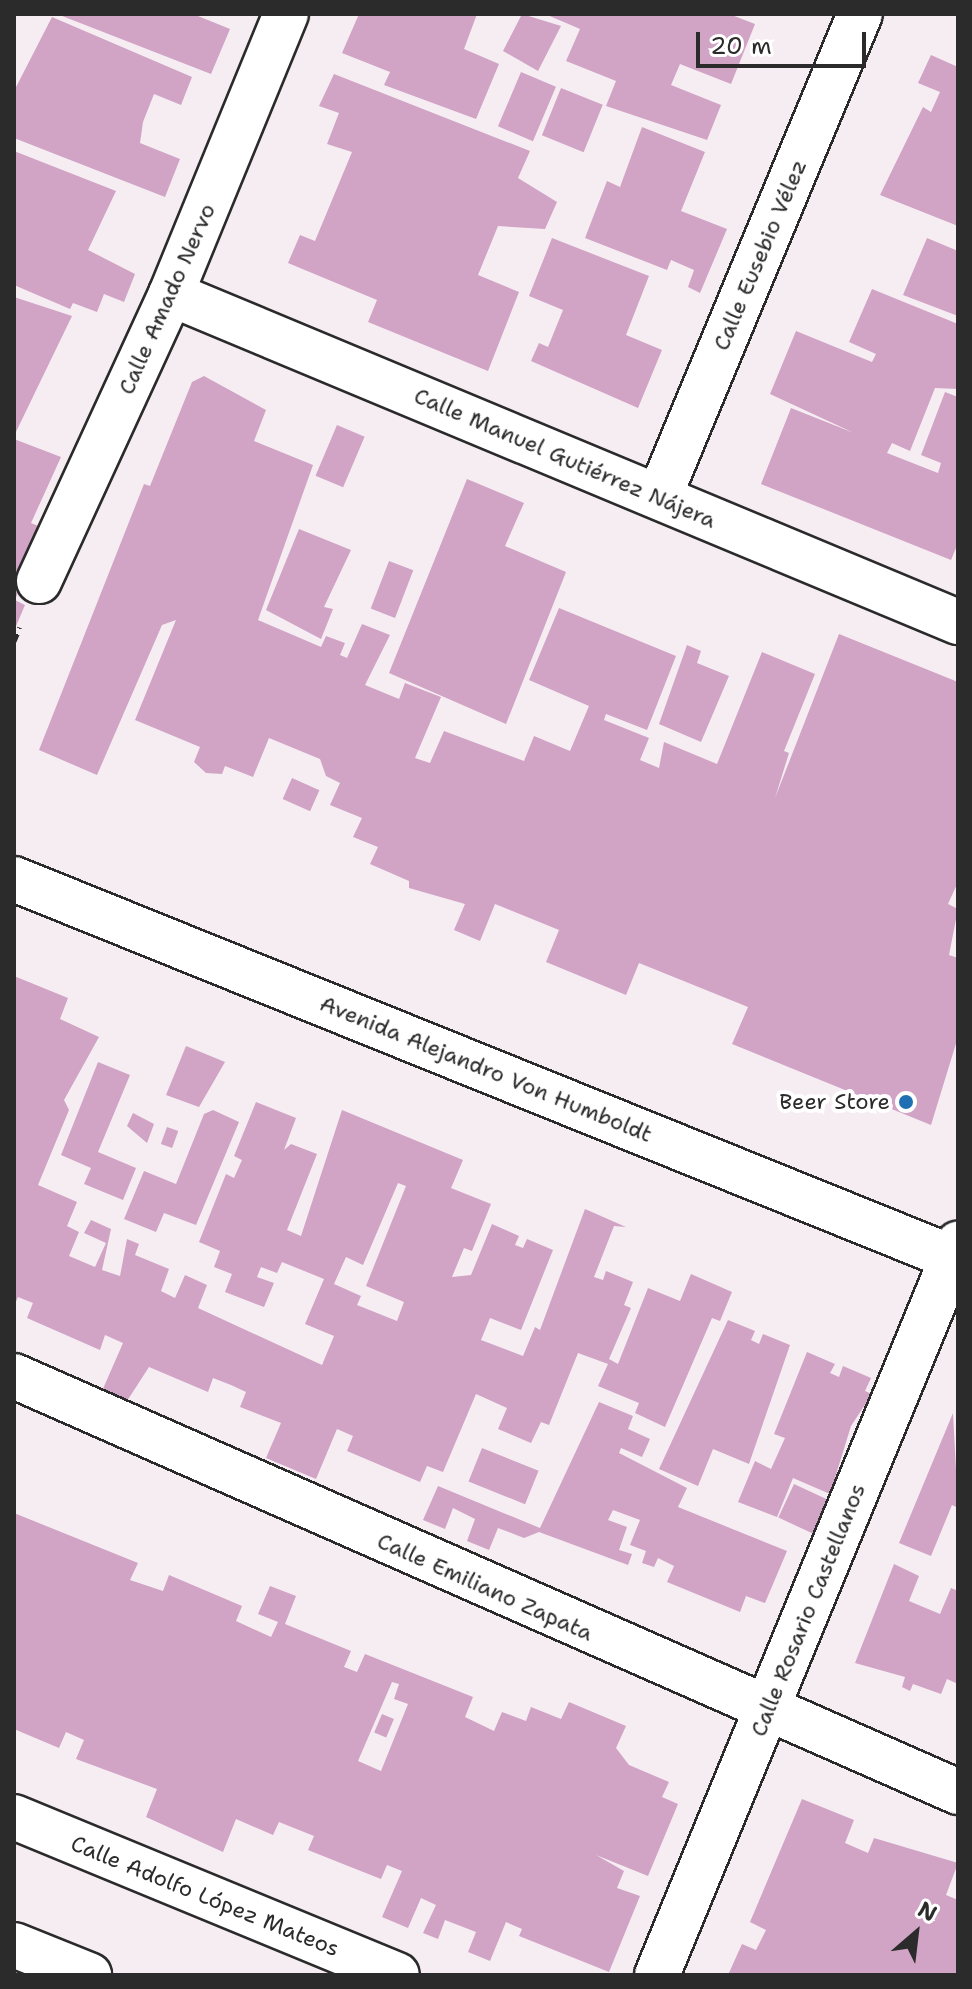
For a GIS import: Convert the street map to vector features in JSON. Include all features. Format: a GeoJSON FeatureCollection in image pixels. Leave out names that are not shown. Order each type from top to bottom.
{"type":"FeatureCollection","features":[{"type":"Feature","properties":{"kind":"street","name":"Calle Amado Nervo"},"geometry":{"type":"LineString","coordinates":[[39,581],[171,294],[286,14]]}},
{"type":"Feature","properties":{"kind":"street","name":"Calle Eusebio Vélez"},"geometry":{"type":"LineString","coordinates":[[659,497],[860,14]]}},
{"type":"Feature","properties":{"kind":"street","name":"Calle Manuel Gutiérrez Nájera"},"geometry":{"type":"LineString","coordinates":[[171,294],[958,622]]}},
{"type":"Feature","properties":{"kind":"street","name":"Avenida Alejandro Von Humboldt"},"geometry":{"type":"LineString","coordinates":[[14,879],[956,1254]]}},
{"type":"Feature","properties":{"kind":"street","name":"Calle Rosario Castellanos"},"geometry":{"type":"LineString","coordinates":[[657,1975],[956,1254]]}},
{"type":"Feature","properties":{"kind":"street","name":"Calle Emiliano Zapata"},"geometry":{"type":"LineString","coordinates":[[14,1376],[766,1712],[958,1792]]}},
{"type":"Feature","properties":{"kind":"street","name":"Calle Adolfo López Mateos"},"geometry":{"type":"LineString","coordinates":[[14,1817],[397,1975]]}},
{"type":"Feature","properties":{"kind":"street"},"geometry":{"type":"LineString","coordinates":[[14,1945],[89,1975]]}},
{"type":"Feature","properties":{"kind":"building"},"geometry":{"type":"Polygon","coordinates":[[[57,14],[193,14],[230,29],[211,74],[57,14]]]}},
{"type":"Feature","properties":{"kind":"building"},"geometry":{"type":"Polygon","coordinates":[[[359,14],[477,14],[464,49],[499,64],[476,119],[384,85],[390,72],[342,53],[359,14]]]}},
{"type":"Feature","properties":{"kind":"building"},"geometry":{"type":"Polygon","coordinates":[[[522,14],[561,26],[538,71],[503,51],[522,14]]]}},
{"type":"Feature","properties":{"kind":"building"},"geometry":{"type":"Polygon","coordinates":[[[545,14],[729,14],[755,24],[731,84],[680,64],[671,85],[721,105],[707,140],[606,106],[616,81],[566,61],[580,29],[545,14]]]}},
{"type":"Feature","properties":{"kind":"building"},"geometry":{"type":"Polygon","coordinates":[[[52,17],[192,77],[181,105],[154,94],[143,122],[140,143],[180,159],[165,197],[14,138],[14,91],[52,17]]]}},
{"type":"Feature","properties":{"kind":"building"},"geometry":{"type":"Polygon","coordinates":[[[931,55],[958,67],[958,226],[880,195],[923,107],[931,112],[940,92],[918,83],[931,55]]]}},
{"type":"Feature","properties":{"kind":"building"},"geometry":{"type":"Polygon","coordinates":[[[521,72],[556,87],[533,141],[498,126],[521,72]]]}},
{"type":"Feature","properties":{"kind":"building"},"geometry":{"type":"Polygon","coordinates":[[[334,74],[530,151],[518,178],[557,202],[545,229],[498,226],[478,275],[519,292],[488,371],[368,322],[377,300],[288,263],[300,235],[315,241],[352,152],[327,144],[339,113],[319,106],[334,74]]]}},
{"type":"Feature","properties":{"kind":"building"},"geometry":{"type":"Polygon","coordinates":[[[561,88],[603,105],[584,152],[542,135],[561,88]]]}},
{"type":"Feature","properties":{"kind":"building"},"geometry":{"type":"Polygon","coordinates":[[[642,127],[705,152],[681,211],[727,229],[700,293],[688,287],[694,270],[671,260],[667,270],[585,238],[607,181],[620,187],[642,127]]]}},
{"type":"Feature","properties":{"kind":"building"},"geometry":{"type":"Polygon","coordinates":[[[14,151],[116,191],[88,250],[135,274],[124,302],[104,294],[97,312],[73,303],[70,309],[14,285],[14,151]]]}},
{"type":"Feature","properties":{"kind":"building"},"geometry":{"type":"Polygon","coordinates":[[[552,238],[649,276],[626,335],[662,350],[638,408],[531,361],[539,343],[548,347],[563,310],[529,296],[552,238]]]}},
{"type":"Feature","properties":{"kind":"building"},"geometry":{"type":"Polygon","coordinates":[[[927,238],[958,251],[958,316],[903,295],[927,238]]]}},
{"type":"Feature","properties":{"kind":"building"},"geometry":{"type":"Polygon","coordinates":[[[872,289],[958,324],[958,389],[935,388],[910,451],[892,443],[887,453],[938,473],[941,463],[921,455],[945,392],[958,397],[958,543],[951,560],[761,484],[791,408],[854,433],[770,394],[796,331],[872,362],[876,354],[849,342],[872,289]]]}},
{"type":"Feature","properties":{"kind":"building"},"geometry":{"type":"Polygon","coordinates":[[[14,297],[72,316],[14,436],[14,297]]]}},
{"type":"Feature","properties":{"kind":"building"},"geometry":{"type":"Polygon","coordinates":[[[204,376],[266,410],[254,441],[313,465],[258,620],[321,647],[326,636],[345,643],[340,655],[347,658],[362,624],[390,635],[365,685],[399,699],[405,683],[441,697],[415,758],[430,763],[444,731],[524,761],[534,736],[570,751],[589,706],[529,680],[559,608],[676,656],[647,730],[606,714],[604,720],[649,738],[640,760],[659,768],[664,742],[717,764],[762,652],[815,674],[784,751],[789,753],[775,798],[839,634],[958,682],[958,882],[948,904],[958,909],[949,955],[958,958],[958,1037],[931,1125],[732,1044],[748,1007],[639,963],[626,995],[546,962],[559,930],[495,904],[480,941],[454,930],[465,904],[409,888],[409,881],[370,864],[378,847],[353,837],[362,818],[330,805],[340,783],[326,776],[320,759],[269,738],[253,777],[225,766],[222,774],[206,773],[194,762],[200,747],[135,720],[176,620],[162,625],[97,775],[39,750],[144,484],[150,486],[192,382],[204,376]]]}},
{"type":"Feature","properties":{"kind":"building"},"geometry":{"type":"Polygon","coordinates":[[[337,425],[365,437],[343,487],[316,476],[337,425]]]}},
{"type":"Feature","properties":{"kind":"building"},"geometry":{"type":"Polygon","coordinates":[[[14,439],[61,457],[31,523],[43,528],[15,600],[25,605],[14,631],[14,439]]]}},
{"type":"Feature","properties":{"kind":"building"},"geometry":{"type":"Polygon","coordinates":[[[467,479],[524,503],[505,546],[566,572],[506,724],[389,673],[467,479]]]}},
{"type":"Feature","properties":{"kind":"building"},"geometry":{"type":"Polygon","coordinates":[[[299,529],[351,550],[324,607],[333,609],[321,639],[266,610],[299,529]]]}},
{"type":"Feature","properties":{"kind":"building"},"geometry":{"type":"Polygon","coordinates":[[[389,561],[413,570],[395,618],[371,609],[389,561]]]}},
{"type":"Feature","properties":{"kind":"building"},"geometry":{"type":"Polygon","coordinates":[[[687,645],[701,651],[697,663],[729,676],[701,742],[659,724],[687,645]]]}},
{"type":"Feature","properties":{"kind":"building"},"geometry":{"type":"Polygon","coordinates":[[[292,778],[319,790],[310,811],[283,799],[292,778]]]}},
{"type":"Feature","properties":{"kind":"building"},"geometry":{"type":"Polygon","coordinates":[[[14,976],[68,998],[60,1019],[99,1037],[64,1100],[69,1110],[38,1185],[77,1202],[67,1226],[79,1232],[69,1256],[95,1267],[106,1243],[84,1233],[91,1220],[111,1229],[102,1270],[120,1276],[127,1239],[139,1244],[135,1255],[169,1269],[161,1291],[175,1298],[185,1275],[207,1285],[198,1308],[322,1365],[334,1336],[305,1324],[324,1279],[282,1262],[277,1273],[261,1267],[257,1277],[274,1283],[264,1307],[225,1292],[232,1274],[214,1267],[220,1251],[199,1242],[226,1174],[234,1178],[242,1160],[234,1156],[256,1102],[296,1118],[284,1150],[291,1144],[317,1154],[287,1230],[301,1236],[342,1110],[463,1160],[451,1188],[491,1204],[472,1251],[464,1248],[452,1277],[471,1275],[492,1224],[519,1236],[515,1245],[523,1248],[527,1239],[553,1250],[521,1330],[490,1318],[481,1340],[523,1356],[535,1327],[540,1330],[585,1209],[626,1227],[614,1226],[594,1277],[603,1280],[606,1271],[633,1282],[624,1305],[631,1308],[609,1359],[618,1364],[648,1288],[680,1301],[691,1274],[732,1292],[720,1321],[712,1318],[665,1427],[635,1413],[639,1403],[598,1386],[608,1364],[578,1353],[549,1425],[541,1422],[531,1443],[498,1429],[507,1408],[476,1394],[443,1472],[427,1466],[420,1482],[347,1451],[353,1436],[337,1429],[316,1479],[266,1458],[281,1423],[240,1407],[246,1392],[213,1378],[208,1392],[149,1367],[127,1401],[102,1391],[123,1343],[105,1335],[100,1350],[27,1318],[33,1303],[18,1297],[14,1306],[14,976]],[[398,1183],[363,1265],[346,1257],[334,1284],[361,1296],[357,1305],[397,1321],[404,1302],[366,1286],[406,1186],[398,1183]]]}},
{"type":"Feature","properties":{"kind":"building"},"geometry":{"type":"Polygon","coordinates":[[[186,1046],[225,1062],[199,1107],[166,1095],[186,1046]]]}},
{"type":"Feature","properties":{"kind":"building"},"geometry":{"type":"Polygon","coordinates":[[[98,1062],[130,1075],[98,1152],[136,1168],[123,1200],[84,1184],[91,1168],[61,1155],[98,1062]]]}},
{"type":"Feature","properties":{"kind":"building"},"geometry":{"type":"Polygon","coordinates":[[[213,1110],[239,1122],[196,1225],[164,1213],[156,1232],[124,1219],[144,1171],[176,1184],[204,1114],[213,1110]]]}},
{"type":"Feature","properties":{"kind":"building"},"geometry":{"type":"Polygon","coordinates":[[[133,1113],[154,1124],[147,1143],[127,1126],[133,1113]]]}},
{"type":"Feature","properties":{"kind":"building"},"geometry":{"type":"Polygon","coordinates":[[[167,1127],[178,1131],[172,1148],[161,1144],[167,1127]]]}},
{"type":"Feature","properties":{"kind":"building"},"geometry":{"type":"Polygon","coordinates":[[[728,1320],[755,1331],[751,1340],[759,1344],[763,1334],[790,1345],[749,1464],[713,1449],[698,1486],[659,1469],[728,1320]]]}},
{"type":"Feature","properties":{"kind":"building"},"geometry":{"type":"Polygon","coordinates":[[[807,1352],[835,1364],[830,1373],[839,1377],[843,1366],[871,1378],[865,1391],[872,1394],[851,1426],[830,1494],[793,1478],[777,1517],[738,1502],[755,1461],[771,1469],[785,1438],[774,1434],[807,1352]]]}},
{"type":"Feature","properties":{"kind":"building"},"geometry":{"type":"Polygon","coordinates":[[[599,1402],[633,1416],[628,1429],[650,1439],[642,1457],[621,1448],[619,1453],[687,1488],[678,1507],[787,1551],[765,1603],[746,1596],[740,1612],[667,1582],[674,1566],[658,1558],[654,1567],[642,1563],[646,1551],[630,1545],[640,1520],[613,1510],[608,1520],[627,1527],[619,1550],[632,1554],[628,1565],[539,1532],[524,1538],[498,1528],[489,1550],[467,1541],[475,1519],[453,1508],[445,1529],[423,1520],[438,1486],[540,1528],[599,1402]]]}},
{"type":"Feature","properties":{"kind":"building"},"geometry":{"type":"Polygon","coordinates":[[[953,1413],[958,1508],[952,1505],[931,1556],[899,1543],[953,1413]]]}},
{"type":"Feature","properties":{"kind":"building"},"geometry":{"type":"Polygon","coordinates":[[[482,1448],[539,1471],[525,1504],[469,1481],[482,1448]]]}},
{"type":"Feature","properties":{"kind":"building"},"geometry":{"type":"Polygon","coordinates":[[[794,1484],[828,1500],[813,1534],[778,1518],[794,1484]]]}},
{"type":"Feature","properties":{"kind":"building"},"geometry":{"type":"Polygon","coordinates":[[[14,1513],[138,1563],[130,1580],[163,1591],[169,1575],[242,1606],[236,1621],[271,1637],[278,1622],[258,1614],[270,1586],[296,1596],[285,1624],[351,1651],[344,1667],[357,1672],[365,1654],[473,1697],[465,1717],[494,1731],[502,1712],[526,1721],[531,1707],[561,1719],[569,1702],[626,1726],[616,1748],[629,1765],[669,1782],[662,1797],[678,1804],[648,1876],[596,1855],[624,1871],[617,1888],[640,1896],[609,1972],[519,1936],[522,1929],[506,1922],[490,1961],[468,1952],[476,1932],[445,1920],[438,1939],[423,1933],[436,1905],[421,1898],[408,1928],[382,1917],[402,1871],[387,1865],[381,1879],[343,1864],[308,1850],[314,1836],[279,1822],[273,1835],[236,1819],[223,1852],[146,1817],[157,1789],[76,1759],[84,1740],[66,1732],[59,1748],[14,1729],[14,1513]],[[392,1682],[358,1761],[381,1771],[408,1704],[394,1699],[399,1684],[392,1682]]]}},
{"type":"Feature","properties":{"kind":"building"},"geometry":{"type":"Polygon","coordinates":[[[894,1564],[919,1576],[909,1601],[940,1614],[951,1588],[958,1591],[958,1684],[947,1679],[941,1694],[913,1684],[910,1691],[902,1687],[905,1677],[855,1663],[894,1564]]]}},
{"type":"Feature","properties":{"kind":"building"},"geometry":{"type":"Polygon","coordinates":[[[382,1714],[394,1719],[386,1737],[374,1732],[382,1714]]]}},
{"type":"Feature","properties":{"kind":"building"},"geometry":{"type":"Polygon","coordinates":[[[802,1799],[854,1820],[845,1843],[868,1853],[874,1838],[958,1863],[946,1895],[958,1900],[958,1975],[728,1975],[742,1944],[756,1950],[766,1930],[750,1922],[802,1799]]]}},
{"type":"Feature","properties":{"kind":"place","name":"Beer Store"},"geometry":{"type":"Point","coordinates":[906,1102]}}]}
